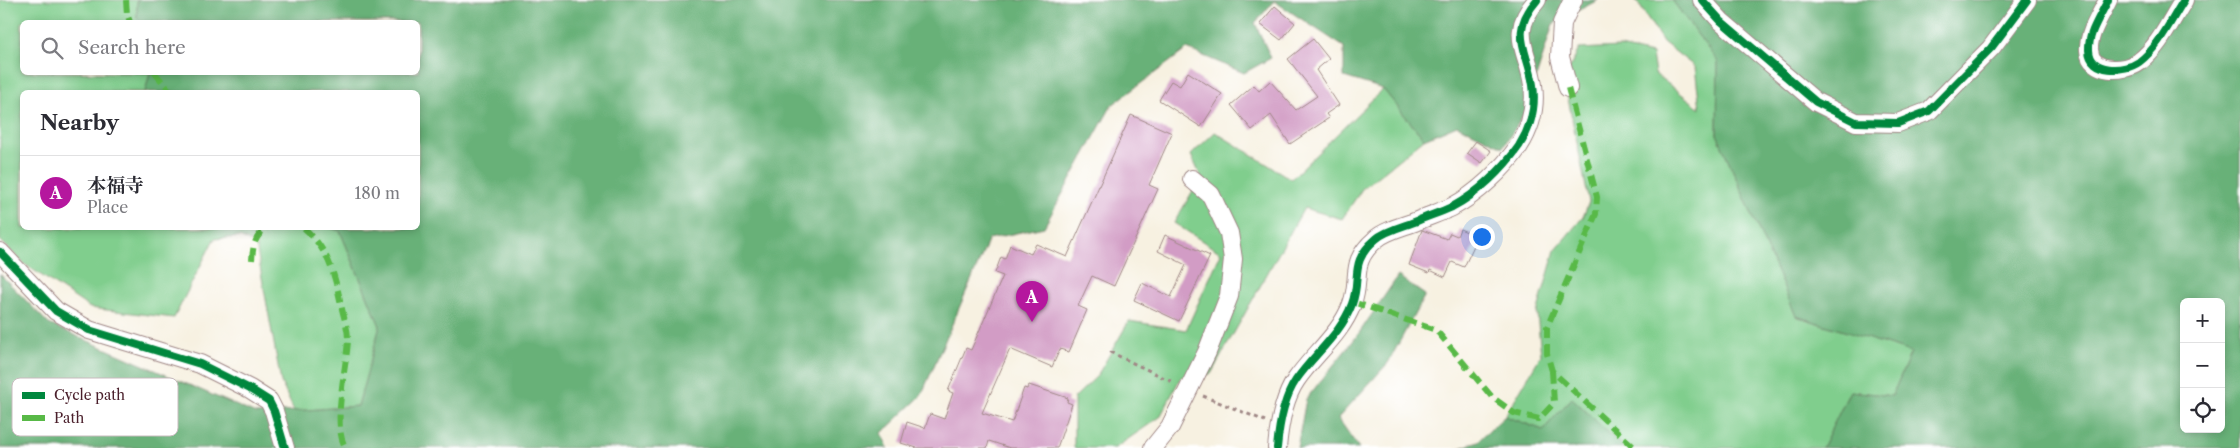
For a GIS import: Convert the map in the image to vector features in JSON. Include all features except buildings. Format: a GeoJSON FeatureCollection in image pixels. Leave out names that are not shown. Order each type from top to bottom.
{"type":"FeatureCollection","features":[{"type":"Feature","properties":{"kind":"street"},"geometry":{"type":"LineString","coordinates":[[1277,448],[1279,427],[1287,397],[1296,380],[1344,320],[1353,302],[1356,271],[1362,254],[1377,238],[1452,207],[1476,192],[1519,145],[1533,116],[1533,84],[1521,45],[1522,25],[1537,0]]}},
{"type":"Feature","properties":{"kind":"street"},"geometry":{"type":"LineString","coordinates":[[1568,88],[1560,57],[1562,23],[1573,0]]}},
{"type":"Feature","properties":{"kind":"street"},"geometry":{"type":"LineString","coordinates":[[1702,0],[1721,21],[1816,102],[1856,122],[1898,123],[1929,111],[1991,48],[2027,0]]}},
{"type":"Feature","properties":{"kind":"street"},"geometry":{"type":"LineString","coordinates":[[2108,0],[2094,28],[2089,50],[2092,58],[2103,68],[2119,70],[2138,63],[2154,46],[2184,0]]}},
{"type":"Feature","properties":{"kind":"street"},"geometry":{"type":"LineString","coordinates":[[1153,448],[1170,427],[1207,352],[1229,296],[1233,259],[1229,233],[1222,214],[1211,195],[1192,179]]}},
{"type":"Feature","properties":{"kind":"street"},"geometry":{"type":"LineString","coordinates":[[0,252],[56,311],[89,330],[200,364],[250,389],[269,401],[274,411],[285,448]]}},
{"type":"Feature","properties":{"kind":"path"},"geometry":{"type":"LineString","coordinates":[[1110,352],[1188,389],[1279,427]]}},
{"type":"Feature","properties":{"kind":"green space"},"geometry":{"type":"Polygon","coordinates":[[[0,0],[137,0],[137,18],[139,20],[20,20],[20,75],[149,75],[146,90],[20,90],[20,230],[340,231],[380,326],[358,406],[294,411],[281,382],[256,245],[240,237],[214,239],[174,318],[90,308],[23,263],[0,240],[0,0]]]}},
{"type":"Feature","properties":{"kind":"green space"},"geometry":{"type":"Polygon","coordinates":[[[137,0],[1598,0],[1553,24],[1525,113],[1503,147],[1457,125],[1424,139],[1383,89],[1344,77],[1344,47],[1274,1],[1255,23],[1271,58],[1244,73],[1187,49],[1112,105],[1044,227],[989,239],[921,396],[882,433],[888,448],[0,448],[0,274],[49,324],[173,378],[12,378],[12,436],[178,436],[178,380],[256,414],[358,406],[380,326],[340,231],[337,230],[420,230],[420,90],[146,90],[149,75],[420,75],[420,20],[139,20],[137,18],[137,0]]]}},
{"type":"Feature","properties":{"kind":"green space"},"geometry":{"type":"Polygon","coordinates":[[[1636,0],[1672,0],[1718,62],[1717,134],[1796,316],[1911,352],[1892,396],[1850,391],[1822,448],[1624,448],[1572,398],[1543,430],[1505,416],[1541,355],[1537,313],[1555,250],[1583,217],[1589,202],[1564,79],[1579,49],[1620,47],[1652,54],[1655,74],[1700,108],[1695,67],[1663,42],[1636,0]]]}},
{"type":"Feature","properties":{"kind":"green space"},"geometry":{"type":"Polygon","coordinates":[[[1672,0],[2240,0],[2240,448],[1822,448],[1850,391],[1892,396],[1911,352],[1796,316],[1717,134],[1718,62],[1672,0]]]}},
{"type":"Feature","properties":{"kind":"green space"},"geometry":{"type":"Polygon","coordinates":[[[1383,89],[1424,139],[1362,189],[1342,219],[1304,208],[1211,374],[1181,377],[1160,417],[1115,448],[1074,448],[1074,398],[1097,376],[1129,321],[1186,330],[1221,253],[1174,223],[1201,177],[1191,155],[1215,132],[1291,179],[1383,89]]]}},
{"type":"Feature","properties":{"kind":"green space"},"geometry":{"type":"Polygon","coordinates":[[[1398,276],[1425,295],[1388,363],[1338,418],[1359,448],[1297,448],[1306,399],[1357,336],[1398,276]]]}},
{"type":"Feature","properties":{"kind":"green space"},"geometry":{"type":"Polygon","coordinates":[[[1572,398],[1624,448],[1460,448],[1478,441],[1505,416],[1543,430],[1572,398]]]}},
{"type":"Feature","properties":{"kind":"marked path"},"geometry":{"type":"LineString","coordinates":[[126,0],[129,20]]}},
{"type":"Feature","properties":{"kind":"marked path"},"geometry":{"type":"LineString","coordinates":[[157,75],[169,90]]}},
{"type":"Feature","properties":{"kind":"marked path"},"geometry":{"type":"LineString","coordinates":[[1568,88],[1597,197],[1596,214],[1547,327],[1547,354],[1552,371],[1635,448]]}},
{"type":"Feature","properties":{"kind":"marked path"},"geometry":{"type":"LineString","coordinates":[[252,260],[255,242],[264,230]]}},
{"type":"Feature","properties":{"kind":"marked path"},"geometry":{"type":"LineString","coordinates":[[306,230],[326,255],[337,286],[347,327],[348,339],[340,411],[340,426],[346,448]]}},
{"type":"Feature","properties":{"kind":"marked path"},"geometry":{"type":"LineString","coordinates":[[1353,302],[1436,330],[1492,397],[1514,413],[1539,419],[1554,403],[1552,371]]}},
{"type":"Feature","properties":{"kind":"cycle path"},"geometry":{"type":"LineString","coordinates":[[1277,448],[1280,421],[1288,395],[1296,380],[1334,334],[1347,315],[1355,294],[1359,263],[1367,248],[1385,233],[1444,211],[1461,202],[1489,180],[1519,146],[1527,131],[1534,101],[1531,73],[1522,42],[1523,22],[1537,0]]}},
{"type":"Feature","properties":{"kind":"cycle path"},"geometry":{"type":"LineString","coordinates":[[1702,0],[1721,21],[1816,102],[1856,122],[1898,123],[1929,111],[1991,48],[2027,0]]}},
{"type":"Feature","properties":{"kind":"cycle path"},"geometry":{"type":"LineString","coordinates":[[2108,0],[2093,31],[2089,50],[2091,58],[2095,63],[2109,69],[2125,68],[2139,62],[2146,56],[2159,41],[2184,0]]}},
{"type":"Feature","properties":{"kind":"cycle path"},"geometry":{"type":"LineString","coordinates":[[0,252],[56,311],[89,330],[200,364],[250,389],[269,401],[274,411],[285,448]]}},
{"type":"Feature","properties":{"kind":"place","name":"本福寺"},"geometry":{"type":"Point","coordinates":[1032,322]}}]}
